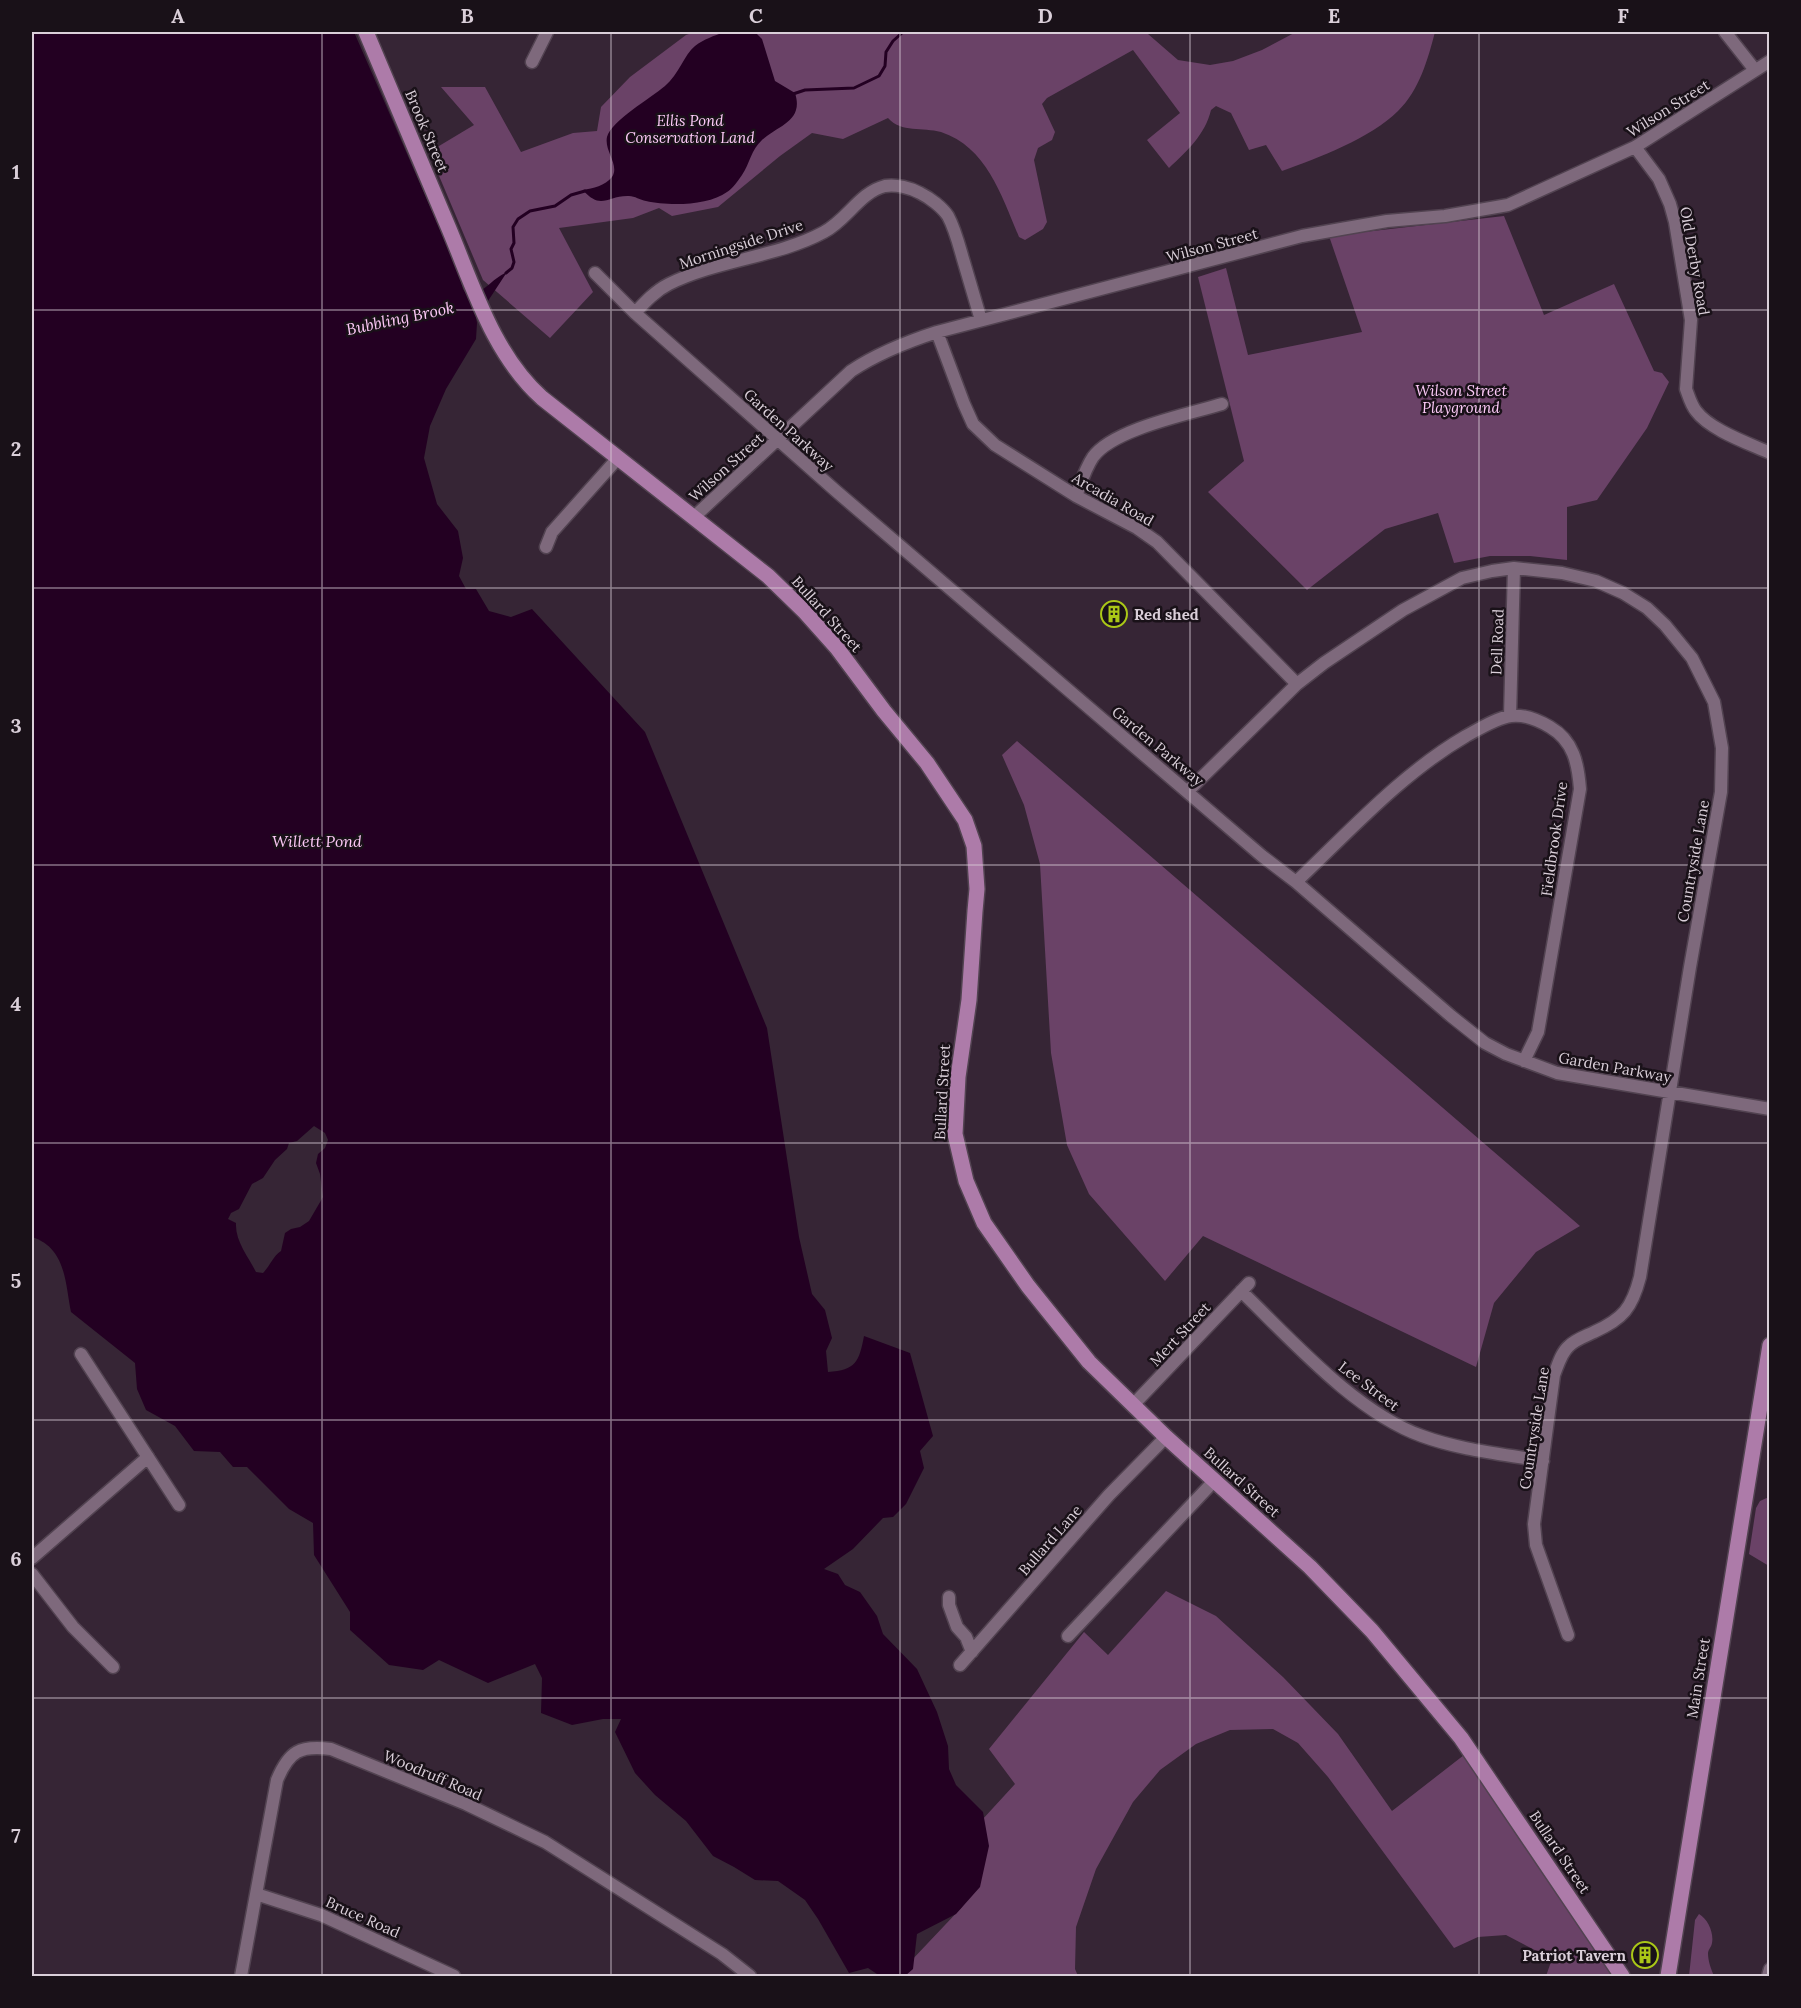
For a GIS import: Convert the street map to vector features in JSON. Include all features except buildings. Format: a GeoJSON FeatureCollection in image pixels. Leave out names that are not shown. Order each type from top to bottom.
{"type":"FeatureCollection","features":[{"type":"Feature","properties":{"kind":"main road","name":"Brook Street"},"geometry":{"type":"LineString","coordinates":[[366,32],[456,244]]}},
{"type":"Feature","properties":{"kind":"main road","name":"Bullard Street"},"geometry":{"type":"LineString","coordinates":[[456,244],[474,290],[502,350],[520,376],[542,398],[768,576],[804,611],[837,648],[884,711],[927,763],[965,820],[975,846],[977,888],[969,1000],[958,1077],[955,1134],[966,1181],[984,1223],[1028,1286],[1089,1362],[1166,1437],[1310,1566],[1372,1631],[1461,1738],[1622,1977]]}},
{"type":"Feature","properties":{"kind":"main road","name":"Main Street"},"geometry":{"type":"LineString","coordinates":[[1668,1977],[1770,1345]]}},
{"type":"Feature","properties":{"kind":"street"},"geometry":{"type":"LineString","coordinates":[[532,62],[547,32]]}},
{"type":"Feature","properties":{"kind":"street"},"geometry":{"type":"LineString","coordinates":[[1725,32],[1755,70]]}},
{"type":"Feature","properties":{"kind":"street","name":"Wilson Street"},"geometry":{"type":"LineString","coordinates":[[694,517],[851,371],[879,354],[937,332],[1302,236],[1341,228],[1444,216],[1508,205],[1635,147],[1770,61]]}},
{"type":"Feature","properties":{"kind":"street","name":"Old Derby Road"},"geometry":{"type":"LineString","coordinates":[[1635,147],[1659,179],[1675,222],[1691,320],[1686,389],[1689,400],[1706,422],[1770,453]]}},
{"type":"Feature","properties":{"kind":"street","name":"Morningside Drive"},"geometry":{"type":"LineString","coordinates":[[635,313],[652,295],[668,284],[825,232],[840,221],[870,191],[887,186],[900,186],[920,192],[939,205],[948,216],[958,241],[981,320]]}},
{"type":"Feature","properties":{"kind":"street","name":"Garden Parkway"},"geometry":{"type":"LineString","coordinates":[[595,273],[635,313],[859,510],[1262,856],[1296,882],[1485,1043],[1557,1073],[1770,1109]]}},
{"type":"Feature","properties":{"kind":"street","name":"Arcadia Road"},"geometry":{"type":"LineString","coordinates":[[937,332],[973,424],[995,445],[1076,496],[1137,528],[1156,542],[1297,684]]}},
{"type":"Feature","properties":{"kind":"street"},"geometry":{"type":"LineString","coordinates":[[1076,496],[1086,469],[1094,455],[1105,445],[1148,426],[1222,404]]}},
{"type":"Feature","properties":{"kind":"street"},"geometry":{"type":"LineString","coordinates":[[546,547],[552,532],[618,458]]}},
{"type":"Feature","properties":{"kind":"street","name":"Countryside Lane"},"geometry":{"type":"LineString","coordinates":[[1188,791],[1297,684],[1323,663],[1403,610],[1462,578],[1492,571],[1514,568],[1562,573],[1596,581],[1623,593],[1647,608],[1665,625],[1692,658],[1714,702],[1722,748],[1721,792],[1636,1295],[1628,1310],[1616,1321],[1577,1340],[1568,1347],[1560,1358],[1554,1375],[1534,1524],[1536,1545],[1568,1635]]}},
{"type":"Feature","properties":{"kind":"street","name":"Dell Road"},"geometry":{"type":"LineString","coordinates":[[1510,716],[1514,568]]}},
{"type":"Feature","properties":{"kind":"street","name":"Fieldbrook Drive"},"geometry":{"type":"LineString","coordinates":[[1296,882],[1392,790],[1424,763],[1479,728],[1510,716],[1524,716],[1539,720],[1554,729],[1567,740],[1575,756],[1580,789],[1538,1032],[1524,1061]]}},
{"type":"Feature","properties":{"kind":"street","name":"Mert Street"},"geometry":{"type":"LineString","coordinates":[[1132,1405],[1245,1287]]}},
{"type":"Feature","properties":{"kind":"street","name":"Lee Street"},"geometry":{"type":"LineString","coordinates":[[1245,1287],[1337,1383],[1387,1420],[1422,1436],[1460,1446],[1543,1461]]}},
{"type":"Feature","properties":{"kind":"street"},"geometry":{"type":"LineString","coordinates":[[81,1354],[179,1505]]}},
{"type":"Feature","properties":{"kind":"street","name":"Bullard Lane"},"geometry":{"type":"LineString","coordinates":[[960,1665],[1109,1495],[1166,1437]]}},
{"type":"Feature","properties":{"kind":"street"},"geometry":{"type":"LineString","coordinates":[[32,1558],[148,1457]]}},
{"type":"Feature","properties":{"kind":"street"},"geometry":{"type":"LineString","coordinates":[[1068,1636],[1214,1481]]}},
{"type":"Feature","properties":{"kind":"street"},"geometry":{"type":"LineString","coordinates":[[32,1574],[73,1627],[113,1667]]}},
{"type":"Feature","properties":{"kind":"street"},"geometry":{"type":"LineString","coordinates":[[949,1597],[949,1605],[957,1627],[966,1637],[972,1652]]}},
{"type":"Feature","properties":{"kind":"street","name":"Woodruff Road"},"geometry":{"type":"LineString","coordinates":[[241,1977],[277,1780],[288,1758],[302,1748],[316,1747],[331,1749],[466,1804],[545,1842],[723,1953],[750,1977]]}},
{"type":"Feature","properties":{"kind":"street","name":"Bruce Road"},"geometry":{"type":"LineString","coordinates":[[256,1894],[321,1915],[445,1974]]}},
{"type":"Feature","properties":{"kind":"street"},"geometry":{"type":"LineString","coordinates":[[1768,1977],[1770,1970]]}},
{"type":"Feature","properties":{"kind":"green space","name":"Ellis Pond Conservation Land"},"geometry":{"type":"Polygon","coordinates":[[[695,32],[1148,32],[1178,60],[1210,65],[1233,61],[1262,50],[1296,32],[1435,32],[1426,64],[1412,94],[1387,121],[1359,138],[1282,171],[1266,145],[1249,150],[1231,113],[1216,106],[1211,110],[1194,142],[1169,168],[1147,140],[1180,113],[1133,50],[1047,98],[1042,104],[1055,132],[1052,140],[1038,148],[1034,160],[1047,222],[1043,229],[1025,240],[1019,237],[991,175],[970,149],[957,139],[941,132],[899,126],[888,118],[843,139],[812,133],[718,207],[672,216],[659,208],[633,218],[559,228],[593,292],[550,338],[483,280],[429,152],[474,125],[441,87],[485,87],[521,152],[573,133],[597,131],[601,107],[630,77],[686,35],[695,32]]]}},
{"type":"Feature","properties":{"kind":"green space","name":"Wilson Street Playground"},"geometry":{"type":"Polygon","coordinates":[[[1504,216],[1544,315],[1614,284],[1654,371],[1662,373],[1669,382],[1647,428],[1597,500],[1567,507],[1567,560],[1530,556],[1490,556],[1454,563],[1438,513],[1385,529],[1307,590],[1208,492],[1244,461],[1198,277],[1226,268],[1248,355],[1362,332],[1329,236],[1504,216]]]}},
{"type":"Feature","properties":{"kind":"green space"},"geometry":{"type":"Polygon","coordinates":[[[1017,741],[1580,1226],[1536,1252],[1494,1303],[1476,1367],[1203,1236],[1165,1281],[1089,1194],[1067,1145],[1051,1053],[1040,864],[1024,805],[1002,755],[1017,741]]]}},
{"type":"Feature","properties":{"kind":"green space"},"geometry":{"type":"Polygon","coordinates":[[[1770,1497],[1769,1566],[1749,1554],[1756,1508],[1760,1501],[1770,1497]]]}},
{"type":"Feature","properties":{"kind":"green space"},"geometry":{"type":"Polygon","coordinates":[[[1166,1591],[1216,1616],[1283,1677],[1338,1734],[1392,1811],[1464,1755],[1613,1976],[1546,1976],[1552,1959],[1506,1935],[1478,1937],[1454,1948],[1328,1777],[1298,1743],[1273,1729],[1230,1730],[1196,1744],[1160,1770],[1133,1802],[1096,1869],[1076,1927],[1075,1969],[1078,1976],[906,1976],[910,1962],[962,1907],[982,1820],[1015,1784],[989,1749],[1084,1632],[1108,1655],[1166,1591]]]}},
{"type":"Feature","properties":{"kind":"green space"},"geometry":{"type":"Polygon","coordinates":[[[1699,1914],[1708,1923],[1711,1931],[1712,1943],[1708,1956],[1714,1976],[1689,1976],[1695,1920],[1699,1914]]]}},
{"type":"Feature","properties":{"kind":"water","name":"Willett Pond"},"geometry":{"type":"Polygon","coordinates":[[[32,32],[354,32],[458,271],[463,289],[467,295],[472,295],[507,272],[488,301],[475,312],[476,339],[446,389],[430,426],[424,458],[437,504],[458,531],[463,558],[459,576],[466,589],[476,589],[489,611],[511,617],[532,609],[645,732],[767,1028],[799,1237],[812,1294],[825,1310],[832,1338],[826,1351],[828,1372],[845,1369],[855,1363],[864,1336],[910,1353],[933,1436],[920,1451],[924,1468],[906,1504],[893,1517],[883,1518],[853,1549],[824,1569],[838,1574],[845,1585],[860,1592],[877,1616],[883,1634],[917,1669],[937,1712],[948,1746],[949,1769],[956,1785],[983,1812],[989,1846],[980,1887],[956,1914],[917,1934],[913,1969],[905,1976],[880,1976],[868,1968],[849,1973],[805,1900],[778,1881],[755,1880],[713,1856],[686,1821],[655,1795],[635,1773],[615,1732],[621,1719],[603,1719],[572,1725],[541,1713],[542,1678],[535,1664],[488,1683],[439,1660],[423,1670],[389,1665],[350,1630],[350,1612],[314,1555],[313,1523],[289,1509],[247,1467],[233,1467],[220,1452],[194,1451],[175,1426],[146,1410],[137,1389],[135,1363],[71,1312],[65,1278],[58,1258],[52,1249],[32,1237],[32,32]],[[314,1126],[297,1141],[289,1143],[287,1149],[275,1160],[263,1178],[252,1184],[239,1209],[231,1213],[228,1219],[236,1223],[240,1242],[256,1272],[263,1273],[281,1251],[285,1233],[309,1221],[323,1197],[316,1163],[318,1154],[325,1148],[328,1140],[325,1133],[314,1126]]]}},
{"type":"Feature","properties":{"kind":"water"},"geometry":{"type":"Polygon","coordinates":[[[724,32],[755,32],[762,39],[775,81],[795,93],[797,102],[793,116],[758,144],[739,180],[729,191],[719,197],[676,204],[655,203],[631,196],[600,201],[589,196],[583,190],[606,183],[614,172],[607,142],[610,131],[623,117],[670,81],[695,46],[724,32]]]}},
{"type":"Feature","properties":{"kind":"waterway","name":"Bubbling Brook"},"geometry":{"type":"LineString","coordinates":[[793,94],[805,90],[854,88],[879,76],[885,66],[886,52],[903,32]]}},
{"type":"Feature","properties":{"kind":"waterway","name":"Bubbling Brook"},"geometry":{"type":"LineString","coordinates":[[506,273],[512,268],[514,262],[511,249],[514,243],[513,227],[518,219],[530,211],[555,206],[571,195],[585,191]]}},
{"type":"Feature","properties":{"kind":"place","name":"Red shed"},"geometry":{"type":"Point","coordinates":[1114,614]}},
{"type":"Feature","properties":{"kind":"place","name":"Patriot Tavern"},"geometry":{"type":"Point","coordinates":[1645,1955]}}]}
